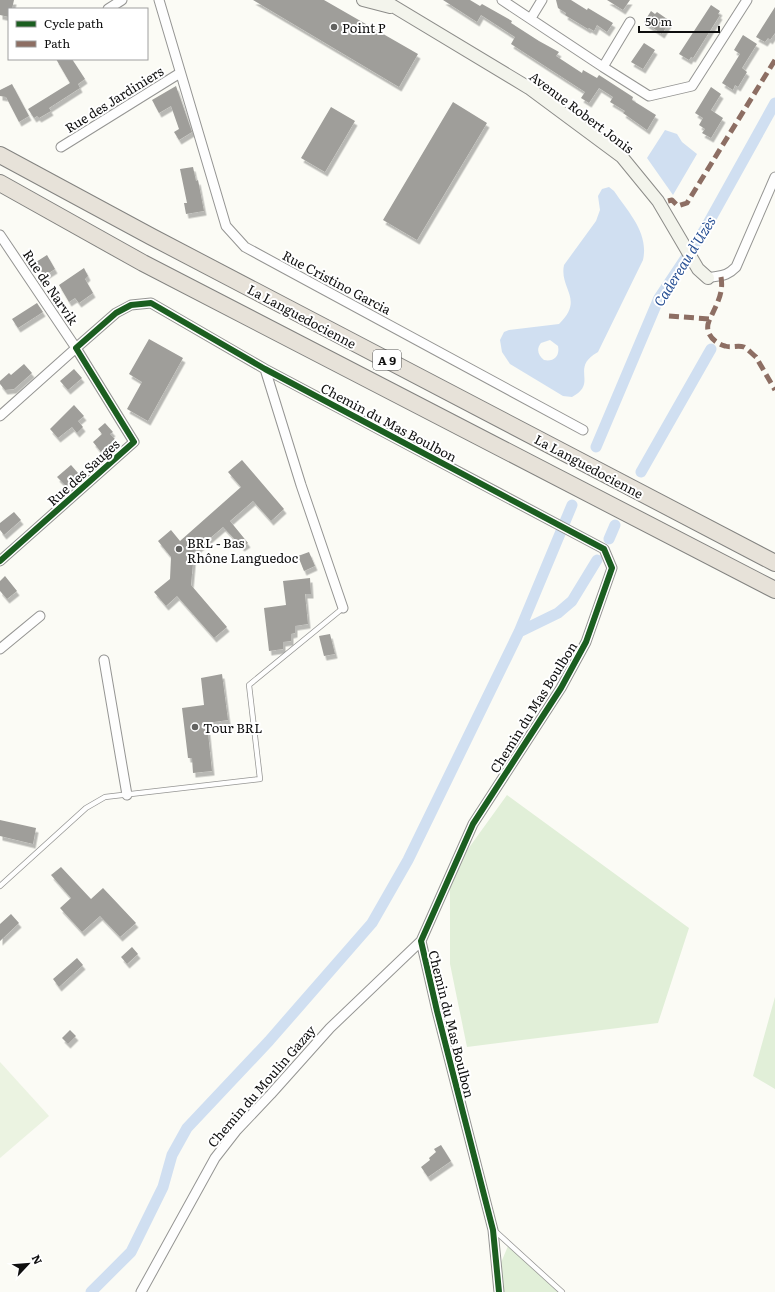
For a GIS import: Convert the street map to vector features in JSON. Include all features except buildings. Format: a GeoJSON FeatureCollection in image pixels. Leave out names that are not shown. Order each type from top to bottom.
{"type":"FeatureCollection","features":[{"type":"Feature","properties":{"kind":"highway","name":"La Languedocienne"},"geometry":{"type":"LineString","coordinates":[[0,155],[152,237],[775,563]]}},
{"type":"Feature","properties":{"kind":"highway","name":"La Languedocienne"},"geometry":{"type":"LineString","coordinates":[[0,183],[143,263],[775,590]]}},
{"type":"Feature","properties":{"kind":"street"},"geometry":{"type":"LineString","coordinates":[[110,8],[122,0]]}},
{"type":"Feature","properties":{"kind":"street","name":"Rue Cristino Garcia"},"geometry":{"type":"LineString","coordinates":[[159,0],[226,226],[245,247],[583,430]]}},
{"type":"Feature","properties":{"kind":"street","name":"Avenue Robert Jonis"},"geometry":{"type":"LineString","coordinates":[[363,0],[400,10]]}},
{"type":"Feature","properties":{"kind":"street","name":"Avenue Robert Jonis"},"geometry":{"type":"LineString","coordinates":[[383,0],[529,88],[622,158],[658,201],[698,269],[708,278]]}},
{"type":"Feature","properties":{"kind":"street"},"geometry":{"type":"LineString","coordinates":[[502,0],[649,96],[692,86],[746,0]]}},
{"type":"Feature","properties":{"kind":"street"},"geometry":{"type":"LineString","coordinates":[[531,18],[542,0]]}},
{"type":"Feature","properties":{"kind":"street"},"geometry":{"type":"LineString","coordinates":[[603,67],[630,22]]}},
{"type":"Feature","properties":{"kind":"street","name":"Rue des Jardiniers"},"geometry":{"type":"LineString","coordinates":[[60,147],[180,73]]}},
{"type":"Feature","properties":{"kind":"street"},"geometry":{"type":"LineString","coordinates":[[708,278],[730,274],[736,267],[775,178]]}},
{"type":"Feature","properties":{"kind":"street","name":"Rue de Narvik"},"geometry":{"type":"LineString","coordinates":[[0,235],[76,348]]}},
{"type":"Feature","properties":{"kind":"street","name":"Chemin du Mas Boulbon"},"geometry":{"type":"LineString","coordinates":[[76,348],[116,313],[131,305],[151,303],[265,369],[604,549],[612,568],[586,642],[561,688],[473,824],[421,941],[437,1011],[493,1230],[500,1292]]}},
{"type":"Feature","properties":{"kind":"street"},"geometry":{"type":"LineString","coordinates":[[0,416],[76,348]]}},
{"type":"Feature","properties":{"kind":"street","name":"Rue des Sauges"},"geometry":{"type":"LineString","coordinates":[[0,561],[134,442],[76,348]]}},
{"type":"Feature","properties":{"kind":"street"},"geometry":{"type":"LineString","coordinates":[[265,369],[301,485],[343,608]]}},
{"type":"Feature","properties":{"kind":"street"},"geometry":{"type":"LineString","coordinates":[[0,649],[40,616]]}},
{"type":"Feature","properties":{"kind":"street"},"geometry":{"type":"LineString","coordinates":[[104,660],[126,795]]}},
{"type":"Feature","properties":{"kind":"street","name":"Chemin du Moulin Gazay"},"geometry":{"type":"LineString","coordinates":[[141,1292],[215,1158],[236,1131],[330,1028],[421,941]]}},
{"type":"Feature","properties":{"kind":"lane"},"geometry":{"type":"LineString","coordinates":[[0,886],[86,808],[105,797],[260,779],[249,685],[343,608]]}},
{"type":"Feature","properties":{"kind":"lane"},"geometry":{"type":"LineString","coordinates":[[493,1230],[562,1292]]}},
{"type":"Feature","properties":{"kind":"green space"},"geometry":{"type":"Polygon","coordinates":[[[507,795],[689,928],[658,1023],[467,1047],[450,964],[450,874],[507,795]]]}},
{"type":"Feature","properties":{"kind":"green space"},"geometry":{"type":"Polygon","coordinates":[[[775,997],[775,1089],[753,1076],[775,997]]]}},
{"type":"Feature","properties":{"kind":"green space"},"geometry":{"type":"Polygon","coordinates":[[[0,1062],[49,1116],[0,1158],[0,1062]]]}},
{"type":"Feature","properties":{"kind":"green space"},"geometry":{"type":"Polygon","coordinates":[[[508,1246],[558,1292],[504,1292],[500,1265],[508,1246]]]}},
{"type":"Feature","properties":{"kind":"water"},"geometry":{"type":"Polygon","coordinates":[[[665,130],[677,134],[682,142],[697,154],[673,195],[647,158],[665,130]]]}},
{"type":"Feature","properties":{"kind":"water"},"geometry":{"type":"Polygon","coordinates":[[[609,187],[614,191],[631,215],[643,241],[643,260],[598,352],[590,358],[586,364],[583,386],[580,392],[572,397],[563,396],[510,364],[502,352],[500,340],[504,332],[509,330],[559,324],[566,315],[570,308],[571,301],[563,273],[564,265],[596,221],[600,210],[598,196],[602,189],[609,187]],[[550,340],[541,343],[538,350],[539,354],[544,360],[556,358],[558,346],[550,340]]]}},
{"type":"Feature","properties":{"kind":"waterway","name":"Cadereau d'Uzès"},"geometry":{"type":"LineString","coordinates":[[596,447],[659,298],[705,229],[775,103]]}},
{"type":"Feature","properties":{"kind":"waterway"},"geometry":{"type":"LineString","coordinates":[[641,472],[711,349]]}},
{"type":"Feature","properties":{"kind":"waterway"},"geometry":{"type":"LineString","coordinates":[[91,1292],[131,1252],[163,1187],[172,1155],[187,1128],[269,1041],[372,923],[408,860],[519,632],[572,505]]}},
{"type":"Feature","properties":{"kind":"waterway"},"geometry":{"type":"LineString","coordinates":[[609,539],[615,525]]}},
{"type":"Feature","properties":{"kind":"waterway"},"geometry":{"type":"LineString","coordinates":[[519,632],[558,613],[572,601],[597,560]]}},
{"type":"Feature","properties":{"kind":"marked path"},"geometry":{"type":"LineString","coordinates":[[668,201],[672,200],[678,206],[687,203],[775,60]]}},
{"type":"Feature","properties":{"kind":"marked path"},"geometry":{"type":"LineString","coordinates":[[721,277],[722,283],[720,294],[708,325],[709,333],[711,337],[721,345],[727,347],[742,346],[748,350],[756,357],[775,390]]}},
{"type":"Feature","properties":{"kind":"marked path"},"geometry":{"type":"LineString","coordinates":[[669,316],[710,319]]}},
{"type":"Feature","properties":{"kind":"cycle path"},"geometry":{"type":"LineString","coordinates":[[0,561],[134,442],[76,348],[116,313],[131,305],[151,303],[265,369],[604,549],[612,568],[586,642],[561,688],[473,824],[421,941],[437,1011],[493,1230],[499,1292]]}},
{"type":"Feature","properties":{"kind":"place","name":"Point P"},"geometry":{"type":"Point","coordinates":[334,27]}},
{"type":"Feature","properties":{"kind":"place","name":"BRL - Bas Rhône Languedoc"},"geometry":{"type":"Point","coordinates":[179,549]}},
{"type":"Feature","properties":{"kind":"place","name":"Tour BRL"},"geometry":{"type":"Point","coordinates":[195,727]}}]}
